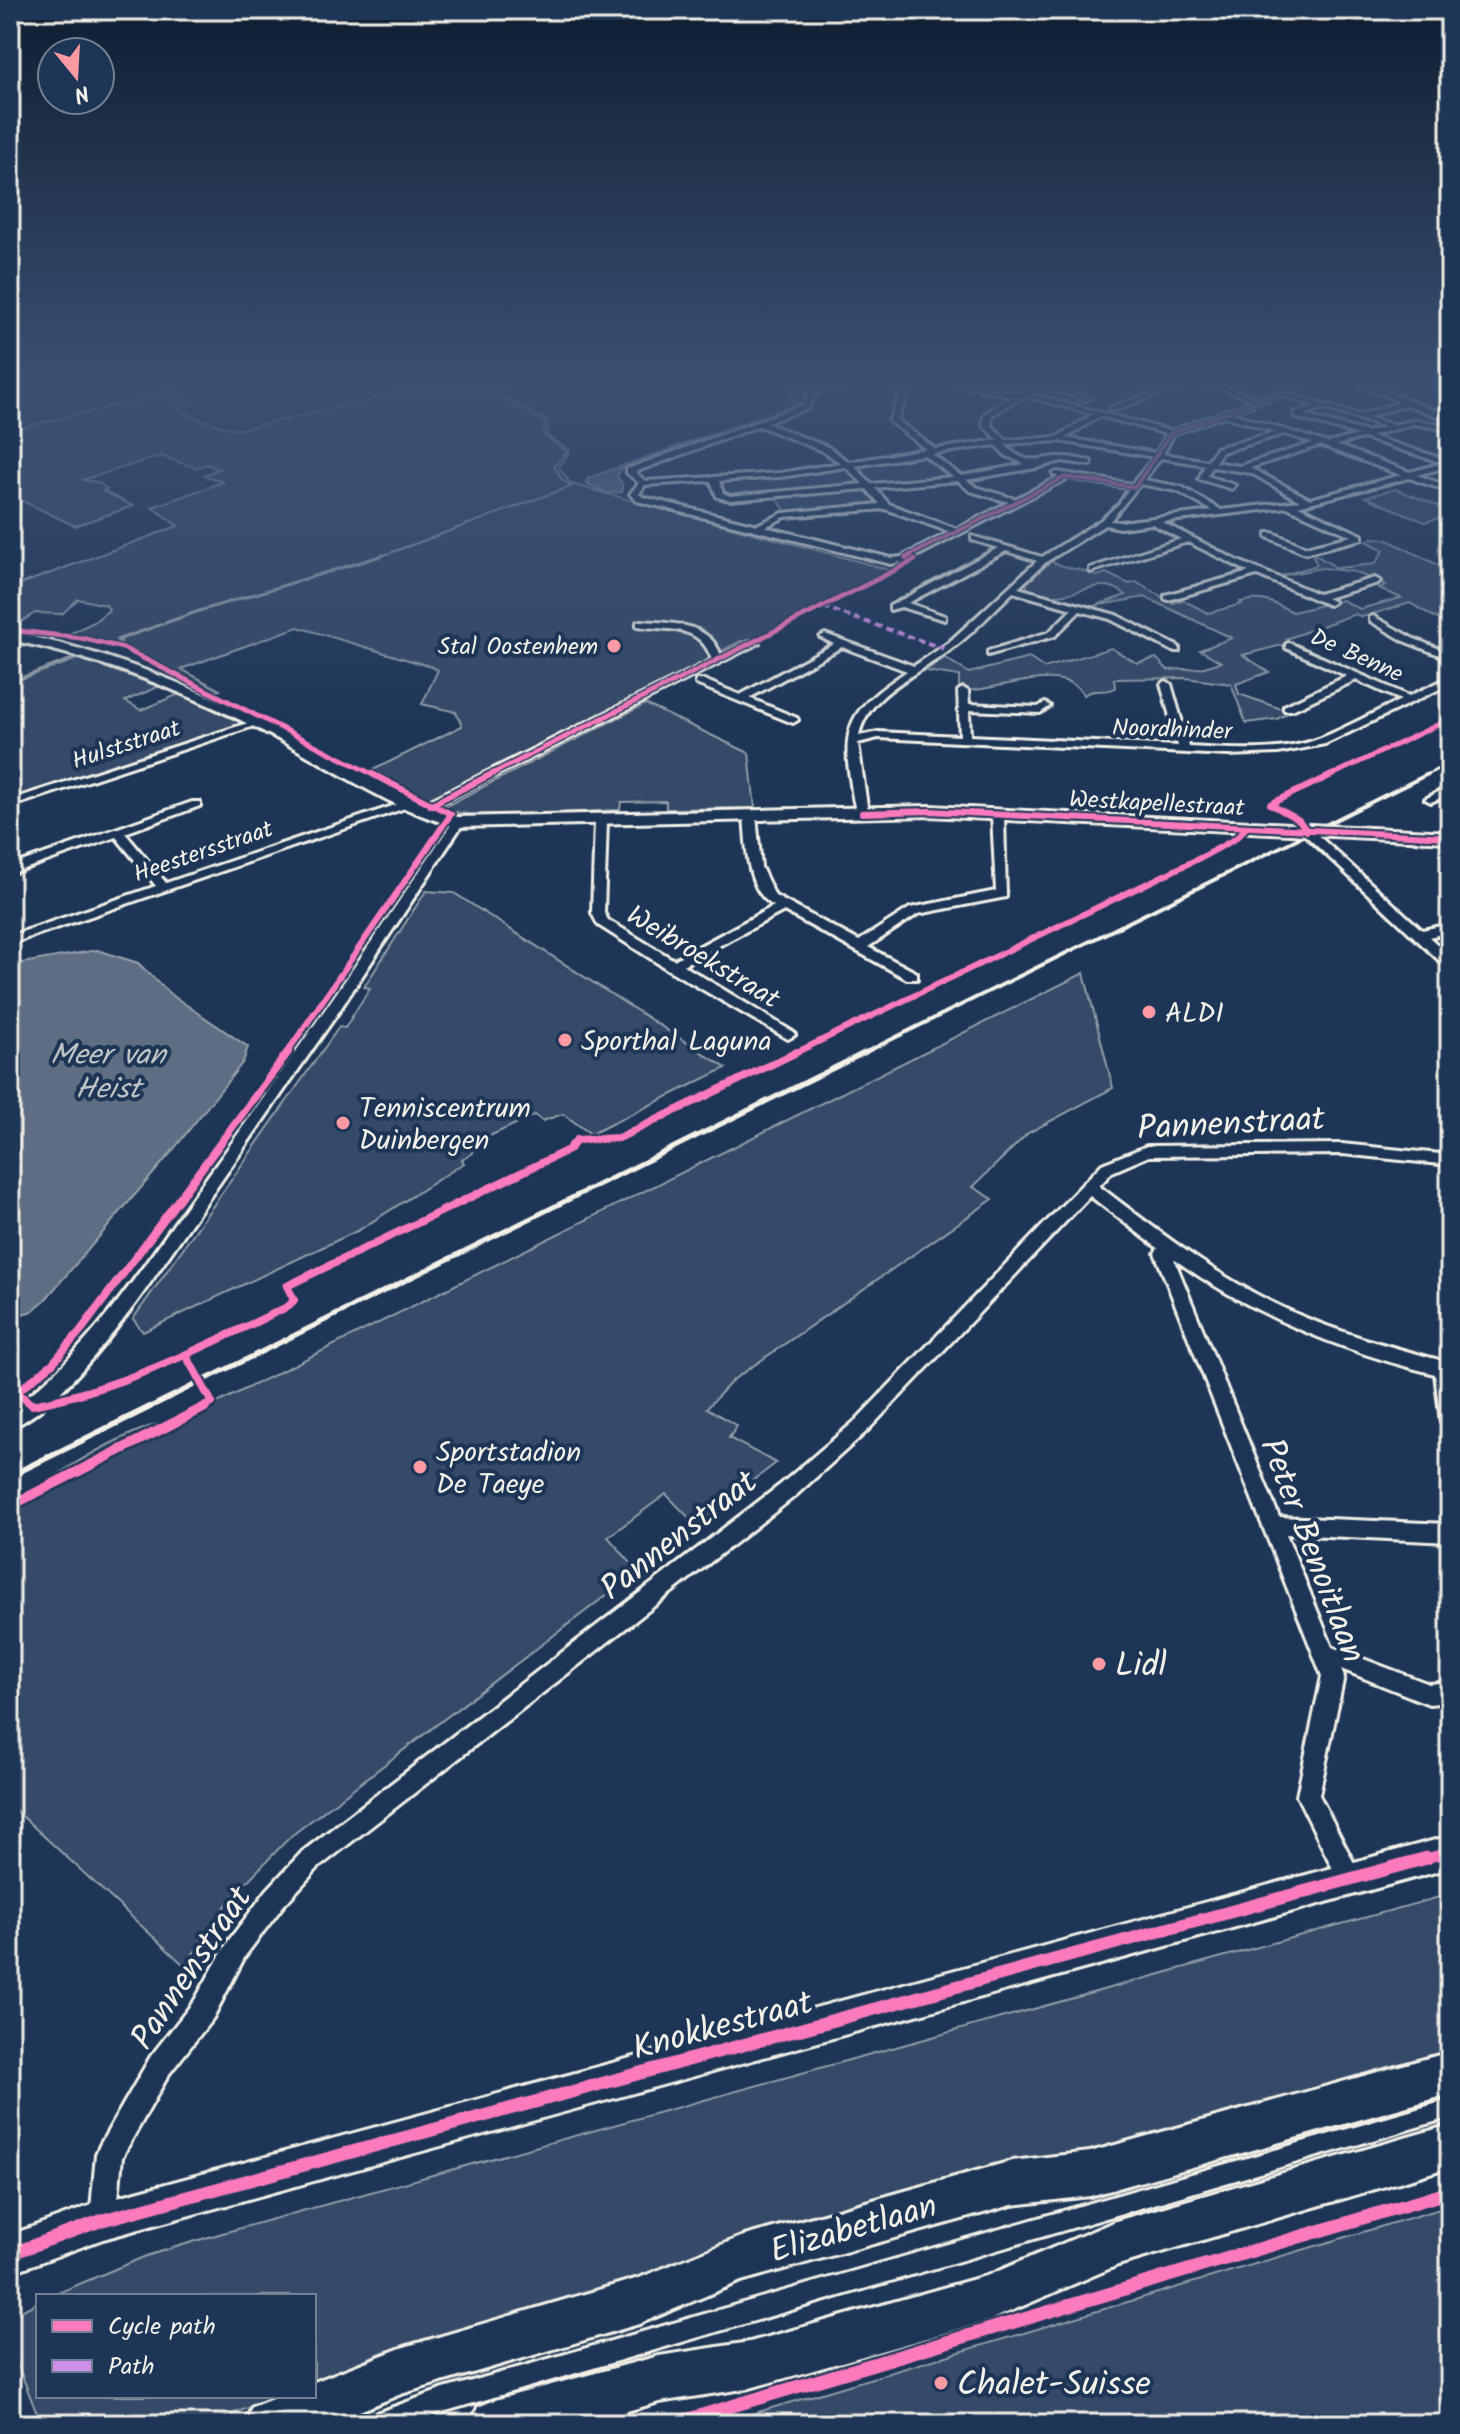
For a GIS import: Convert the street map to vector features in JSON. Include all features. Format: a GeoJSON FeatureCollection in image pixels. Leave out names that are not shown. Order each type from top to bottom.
{"type":"FeatureCollection","features":[{"type":"Feature","properties":{"kind":"main road","name":"Elizabetlaan"},"geometry":{"type":"LineString","coordinates":[[269,2424],[331,2396],[401,2371],[639,2301],[741,2259],[1012,2183],[1090,2174],[1450,2073]]}},
{"type":"Feature","properties":{"kind":"main road"},"geometry":{"type":"LineString","coordinates":[[495,2424],[659,2379],[750,2365],[990,2297],[1116,2243],[1450,2146]]}},
{"type":"Feature","properties":{"kind":"street"},"geometry":{"type":"LineString","coordinates":[[638,499],[891,561],[904,559],[1023,499]]}},
{"type":"Feature","properties":{"kind":"street"},"geometry":{"type":"LineString","coordinates":[[772,499],[783,515]]}},
{"type":"Feature","properties":{"kind":"street"},"geometry":{"type":"LineString","coordinates":[[879,499],[886,506]]}},
{"type":"Feature","properties":{"kind":"street"},"geometry":{"type":"LineString","coordinates":[[1004,499],[1016,502]]}},
{"type":"Feature","properties":{"kind":"street"},"geometry":{"type":"LineString","coordinates":[[862,813],[852,760],[852,741],[856,723],[875,698],[951,645],[1043,560],[1104,522],[1125,499]]}},
{"type":"Feature","properties":{"kind":"street"},"geometry":{"type":"LineString","coordinates":[[1195,499],[1222,514]]}},
{"type":"Feature","properties":{"kind":"street"},"geometry":{"type":"LineString","coordinates":[[1303,499],[1309,502]]}},
{"type":"Feature","properties":{"kind":"street"},"geometry":{"type":"LineString","coordinates":[[1104,522],[1117,525],[1155,522],[1293,507],[1322,499]]}},
{"type":"Feature","properties":{"kind":"street"},"geometry":{"type":"LineString","coordinates":[[758,528],[783,515],[886,506],[957,532]]}},
{"type":"Feature","properties":{"kind":"street"},"geometry":{"type":"LineString","coordinates":[[1155,522],[1293,507],[1359,537],[1305,550],[1270,535]]}},
{"type":"Feature","properties":{"kind":"street"},"geometry":{"type":"LineString","coordinates":[[1155,522],[1186,540],[1329,602]]}},
{"type":"Feature","properties":{"kind":"street"},"geometry":{"type":"LineString","coordinates":[[975,538],[1043,560]]}},
{"type":"Feature","properties":{"kind":"street"},"geometry":{"type":"LineString","coordinates":[[1093,570],[1186,540]]}},
{"type":"Feature","properties":{"kind":"street"},"geometry":{"type":"LineString","coordinates":[[942,618],[897,606],[1005,548]]}},
{"type":"Feature","properties":{"kind":"street"},"geometry":{"type":"LineString","coordinates":[[1168,597],[1258,572]]}},
{"type":"Feature","properties":{"kind":"street"},"geometry":{"type":"LineString","coordinates":[[1318,597],[1375,581]]}},
{"type":"Feature","properties":{"kind":"street"},"geometry":{"type":"LineString","coordinates":[[1011,589],[1080,606],[1125,622],[1176,649]]}},
{"type":"Feature","properties":{"kind":"street"},"geometry":{"type":"LineString","coordinates":[[991,653],[1052,634],[1080,606]]}},
{"type":"Feature","properties":{"kind":"street"},"geometry":{"type":"LineString","coordinates":[[1373,619],[1399,635],[1450,656]]}},
{"type":"Feature","properties":{"kind":"street"},"geometry":{"type":"LineString","coordinates":[[640,624],[684,629],[705,635],[715,648],[717,660]]}},
{"type":"Feature","properties":{"kind":"street","name":"Westkapellestraat"},"geometry":{"type":"LineString","coordinates":[[10,636],[71,646],[127,662],[416,806],[458,822],[862,813],[998,815],[1450,837]]}},
{"type":"Feature","properties":{"kind":"street"},"geometry":{"type":"LineString","coordinates":[[825,637],[914,670]]}},
{"type":"Feature","properties":{"kind":"street","name":"Heestersstraat"},"geometry":{"type":"LineString","coordinates":[[10,940],[416,806],[754,643]]}},
{"type":"Feature","properties":{"kind":"street"},"geometry":{"type":"LineString","coordinates":[[742,698],[842,643]]}},
{"type":"Feature","properties":{"kind":"street","name":"De Benne"},"geometry":{"type":"LineString","coordinates":[[1289,646],[1410,700]]}},
{"type":"Feature","properties":{"kind":"street"},"geometry":{"type":"LineString","coordinates":[[1288,708],[1353,677]]}},
{"type":"Feature","properties":{"kind":"street","name":"Noordhinder"},"geometry":{"type":"LineString","coordinates":[[852,741],[878,735],[1250,751],[1306,745],[1339,735],[1450,680]]}},
{"type":"Feature","properties":{"kind":"street"},"geometry":{"type":"LineString","coordinates":[[700,682],[793,720]]}},
{"type":"Feature","properties":{"kind":"street"},"geometry":{"type":"LineString","coordinates":[[1166,684],[1184,750]]}},
{"type":"Feature","properties":{"kind":"street"},"geometry":{"type":"LineString","coordinates":[[963,691],[965,739]]}},
{"type":"Feature","properties":{"kind":"street"},"geometry":{"type":"LineString","coordinates":[[964,707],[1040,710],[1045,706]]}},
{"type":"Feature","properties":{"kind":"street","name":"Noordhinder"},"geometry":{"type":"LineString","coordinates":[[856,723],[878,735]]}},
{"type":"Feature","properties":{"kind":"street","name":"Hulststraat"},"geometry":{"type":"LineString","coordinates":[[10,804],[255,724]]}},
{"type":"Feature","properties":{"kind":"street"},"geometry":{"type":"LineString","coordinates":[[1431,799],[1450,789]]}},
{"type":"Feature","properties":{"kind":"street"},"geometry":{"type":"LineString","coordinates":[[10,870],[196,804]]}},
{"type":"Feature","properties":{"kind":"street"},"geometry":{"type":"LineString","coordinates":[[859,947],[914,911],[1002,894],[998,815]]}},
{"type":"Feature","properties":{"kind":"street"},"geometry":{"type":"LineString","coordinates":[[750,816],[758,876],[770,898],[781,907],[912,976]]}},
{"type":"Feature","properties":{"kind":"street","name":"Weibroekstraat"},"geometry":{"type":"LineString","coordinates":[[601,820],[598,913],[613,930],[788,1035]]}},
{"type":"Feature","properties":{"kind":"street"},"geometry":{"type":"LineString","coordinates":[[10,1420],[55,1387],[104,1334],[317,1037],[458,822]]}},
{"type":"Feature","properties":{"kind":"street"},"geometry":{"type":"LineString","coordinates":[[1307,831],[1450,963]]}},
{"type":"Feature","properties":{"kind":"street"},"geometry":{"type":"LineString","coordinates":[[119,833],[163,887]]}},
{"type":"Feature","properties":{"kind":"street"},"geometry":{"type":"LineString","coordinates":[[672,966],[781,907]]}},
{"type":"Feature","properties":{"kind":"street"},"geometry":{"type":"LineString","coordinates":[[1419,935],[1450,928]]}},
{"type":"Feature","properties":{"kind":"street","name":"Pannenstraat"},"geometry":{"type":"LineString","coordinates":[[103,2220],[109,2154],[152,2078],[204,2009],[237,1948],[275,1898],[310,1860],[787,1491],[861,1426],[1107,1168],[1147,1151],[1342,1149],[1450,1160]]}},
{"type":"Feature","properties":{"kind":"street"},"geometry":{"type":"LineString","coordinates":[[1089,1187],[1168,1247],[1290,1319],[1366,1348],[1446,1369],[1450,1422]]}},
{"type":"Feature","properties":{"kind":"street","name":"Peter Benoitlaan"},"geometry":{"type":"LineString","coordinates":[[1168,1247],[1163,1253],[1333,1676],[1308,1796],[1350,1879]]}},
{"type":"Feature","properties":{"kind":"street"},"geometry":{"type":"LineString","coordinates":[[1273,1525],[1450,1533]]}},
{"type":"Feature","properties":{"kind":"street"},"geometry":{"type":"LineString","coordinates":[[1325,1658],[1335,1657],[1429,1694],[1450,1692]]}},
{"type":"Feature","properties":{"kind":"street","name":"Knokkestraat"},"geometry":{"type":"LineString","coordinates":[[10,2254],[103,2220],[1450,1852]]}},
{"type":"Feature","properties":{"kind":"shaded area"},"geometry":{"type":"Polygon","coordinates":[[[18,499],[118,499],[133,506],[75,526],[18,499]]]}},
{"type":"Feature","properties":{"kind":"shaded area"},"geometry":{"type":"Polygon","coordinates":[[[176,499],[625,499],[890,570],[749,643],[741,641],[721,651],[721,656],[609,709],[611,711],[432,801],[373,770],[462,726],[456,712],[422,704],[438,670],[432,667],[298,627],[181,669],[220,690],[214,692],[122,647],[121,641],[114,644],[67,635],[94,622],[109,610],[106,605],[78,599],[62,614],[35,613],[10,629],[10,588],[178,526],[152,507],[176,499]]]}},
{"type":"Feature","properties":{"kind":"shaded area"},"geometry":{"type":"Polygon","coordinates":[[[777,499],[873,499],[878,504],[787,513],[777,499]]]}},
{"type":"Feature","properties":{"kind":"shaded area"},"geometry":{"type":"Polygon","coordinates":[[[1369,499],[1420,499],[1450,511],[1450,515],[1425,522],[1369,499]]]}},
{"type":"Feature","properties":{"kind":"shaded area"},"geometry":{"type":"Polygon","coordinates":[[[1386,539],[1450,571],[1450,626],[1410,603],[1362,617],[1355,614],[1286,639],[1290,643],[1243,655],[1269,672],[1236,684],[1239,694],[1290,712],[1277,719],[1246,723],[1231,684],[1185,678],[1114,679],[1115,688],[1084,695],[1074,685],[1043,679],[959,690],[959,676],[925,671],[945,658],[969,673],[1029,658],[1044,668],[1111,648],[1137,663],[1156,658],[1168,670],[1201,668],[1221,662],[1200,650],[1232,638],[1145,597],[1094,606],[1126,595],[1108,586],[1053,595],[1028,589],[1026,584],[1051,561],[1097,576],[1106,573],[1129,584],[1136,582],[1173,603],[1183,600],[1208,613],[1254,600],[1273,603],[1293,612],[1342,600],[1360,609],[1401,598],[1379,588],[1386,585],[1355,572],[1322,568],[1280,576],[1317,565],[1313,556],[1316,555],[1337,568],[1375,564],[1384,550],[1366,541],[1386,539]]]}},
{"type":"Feature","properties":{"kind":"shaded area"},"geometry":{"type":"Polygon","coordinates":[[[23,640],[67,649],[167,683],[125,701],[141,710],[184,692],[244,722],[242,726],[10,801],[10,683],[83,657],[16,644],[23,640]]]}},
{"type":"Feature","properties":{"kind":"shaded area"},"geometry":{"type":"Polygon","coordinates":[[[645,704],[749,753],[755,808],[666,809],[666,801],[621,802],[620,810],[482,816],[442,808],[645,704]]]}},
{"type":"Feature","properties":{"kind":"shaded area","name":"Tenniscentrum Duinbergen"},"geometry":{"type":"Polygon","coordinates":[[[426,891],[454,893],[726,1068],[591,1134],[563,1114],[542,1121],[535,1115],[468,1146],[473,1153],[462,1160],[464,1163],[359,1230],[143,1332],[133,1319],[339,1027],[345,1028],[370,988],[364,987],[426,891]]]}},
{"type":"Feature","properties":{"kind":"shaded area","name":"Sportstadion De Taeye"},"geometry":{"type":"Polygon","coordinates":[[[1084,973],[1113,1088],[1028,1133],[973,1187],[993,1199],[733,1380],[707,1408],[737,1426],[729,1438],[776,1463],[696,1525],[666,1494],[608,1537],[638,1571],[291,1836],[231,1898],[185,1966],[10,1805],[10,1500],[29,1490],[31,1493],[108,1445],[150,1426],[193,1415],[1084,973]]]}},
{"type":"Feature","properties":{"kind":"shaded area"},"geometry":{"type":"Polygon","coordinates":[[[1450,1894],[1450,2050],[638,2277],[383,2352],[316,2380],[316,2294],[56,2294],[146,2256],[1450,1894]]]}},
{"type":"Feature","properties":{"kind":"shaded area"},"geometry":{"type":"Polygon","coordinates":[[[1450,2206],[1450,2424],[718,2424],[1450,2206]]]}},
{"type":"Feature","properties":{"kind":"shaded area"},"geometry":{"type":"Polygon","coordinates":[[[36,2303],[36,2398],[272,2398],[208,2424],[41,2424],[10,2345],[10,2317],[36,2303]]]}},
{"type":"Feature","properties":{"kind":"water","name":"Meer van Heist"},"geometry":{"type":"Polygon","coordinates":[[[97,950],[138,963],[169,993],[248,1047],[243,1062],[169,1155],[45,1300],[32,1311],[10,1318],[10,965],[97,950]]]}},
{"type":"Feature","properties":{"kind":"waterway"},"geometry":{"type":"LineString","coordinates":[[379,557],[538,499]]}},
{"type":"Feature","properties":{"kind":"waterway"},"geometry":{"type":"LineString","coordinates":[[117,640],[199,611],[384,555]]}},
{"type":"Feature","properties":{"kind":"waterway"},"geometry":{"type":"LineString","coordinates":[[10,682],[83,655]]}},
{"type":"Feature","properties":{"kind":"tram line"},"geometry":{"type":"LineString","coordinates":[[341,2424],[442,2388],[1450,2098]]}},
{"type":"Feature","properties":{"kind":"tram line"},"geometry":{"type":"LineString","coordinates":[[407,2424],[1450,2119]]}},
{"type":"Feature","properties":{"kind":"railway"},"geometry":{"type":"LineString","coordinates":[[1428,774],[1450,763]]}},
{"type":"Feature","properties":{"kind":"railway"},"geometry":{"type":"LineString","coordinates":[[862,1054],[1428,774]]}},
{"type":"Feature","properties":{"kind":"railway"},"geometry":{"type":"LineString","coordinates":[[1424,776],[1428,774]]}},
{"type":"Feature","properties":{"kind":"railway"},"geometry":{"type":"LineString","coordinates":[[146,1409],[866,1052]]}},
{"type":"Feature","properties":{"kind":"railway"},"geometry":{"type":"LineString","coordinates":[[10,1476],[150,1407]]}},
{"type":"Feature","properties":{"kind":"marked path"},"geometry":{"type":"LineString","coordinates":[[823,607],[945,649]]}},
{"type":"Feature","properties":{"kind":"cycle path"},"geometry":{"type":"LineString","coordinates":[[906,558],[1023,499]]}},
{"type":"Feature","properties":{"kind":"cycle path"},"geometry":{"type":"LineString","coordinates":[[430,805],[915,560]]}},
{"type":"Feature","properties":{"kind":"cycle path"},"geometry":{"type":"LineString","coordinates":[[10,630],[81,638],[123,648],[451,814],[325,1002],[82,1329],[52,1364],[17,1392],[32,1405],[97,1390],[163,1365],[228,1335],[289,1306],[294,1300],[287,1286],[568,1150],[577,1140],[619,1138],[1206,855],[1235,839],[1246,828]]}},
{"type":"Feature","properties":{"kind":"cycle path"},"geometry":{"type":"LineString","coordinates":[[1307,831],[1299,820],[1270,804],[1450,719]]}},
{"type":"Feature","properties":{"kind":"cycle path"},"geometry":{"type":"LineString","coordinates":[[862,813],[929,811],[1450,837]]}},
{"type":"Feature","properties":{"kind":"cycle path"},"geometry":{"type":"LineString","coordinates":[[10,1506],[212,1403],[186,1355]]}},
{"type":"Feature","properties":{"kind":"cycle path"},"geometry":{"type":"LineString","coordinates":[[10,2254],[103,2220],[1450,1852]]}},
{"type":"Feature","properties":{"kind":"cycle path"},"geometry":{"type":"LineString","coordinates":[[672,2424],[1450,2192]]}},
{"type":"Feature","properties":{"kind":"place","name":"Stal Oostenhem"},"geometry":{"type":"Point","coordinates":[614,646]}},
{"type":"Feature","properties":{"kind":"place","name":"ALDI"},"geometry":{"type":"Point","coordinates":[1149,1012]}},
{"type":"Feature","properties":{"kind":"place","name":"Sporthal Laguna"},"geometry":{"type":"Point","coordinates":[565,1040]}},
{"type":"Feature","properties":{"kind":"place","name":"Tenniscentrum Duinbergen"},"geometry":{"type":"Point","coordinates":[343,1123]}},
{"type":"Feature","properties":{"kind":"place","name":"Sportstadion De Taeye"},"geometry":{"type":"Point","coordinates":[420,1467]}},
{"type":"Feature","properties":{"kind":"place","name":"Lidl"},"geometry":{"type":"Point","coordinates":[1099,1664]}},
{"type":"Feature","properties":{"kind":"place","name":"Chalet-Suisse"},"geometry":{"type":"Point","coordinates":[941,2383]}}]}
